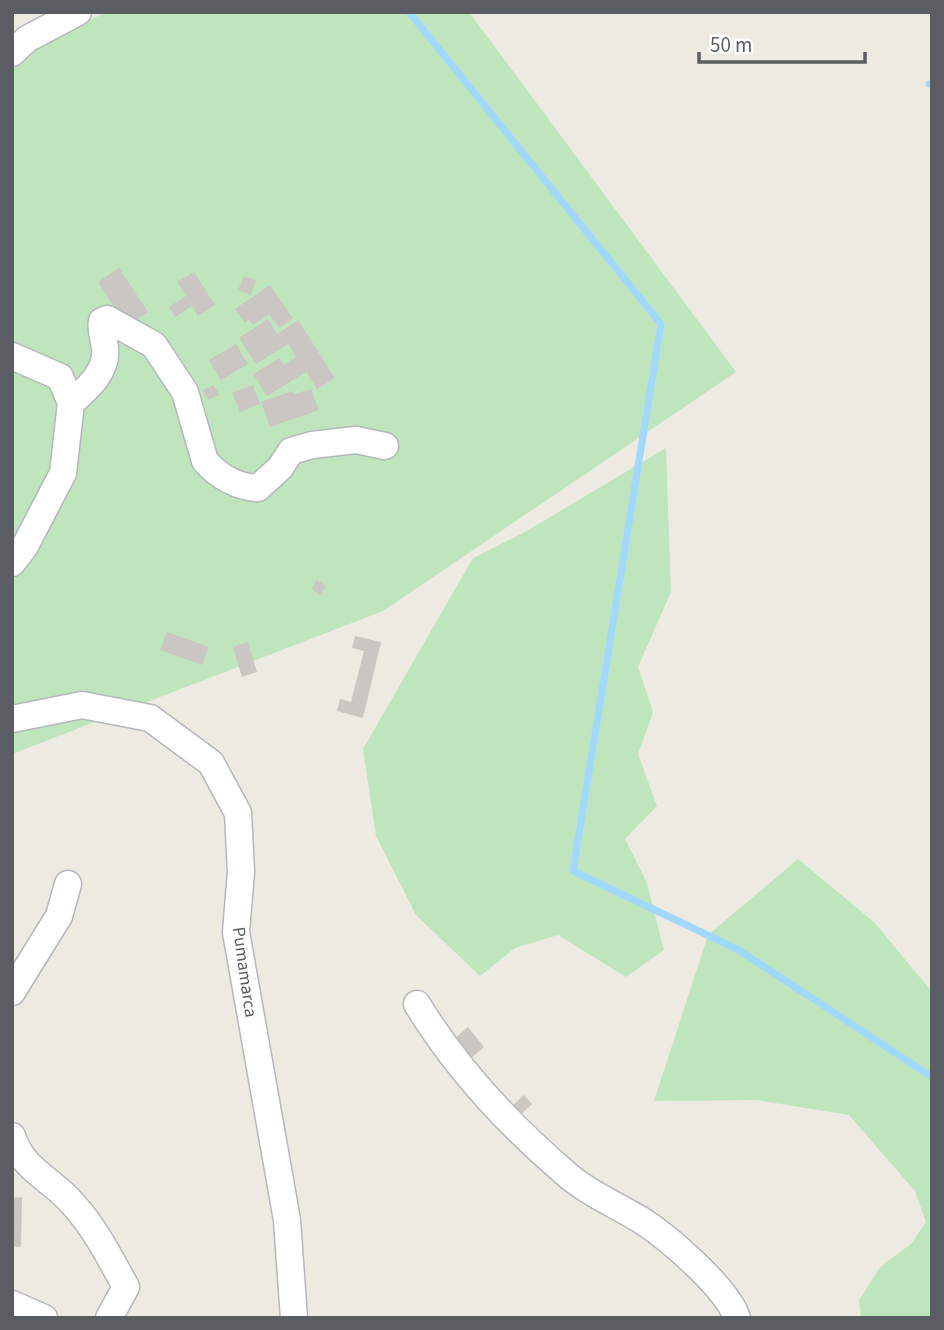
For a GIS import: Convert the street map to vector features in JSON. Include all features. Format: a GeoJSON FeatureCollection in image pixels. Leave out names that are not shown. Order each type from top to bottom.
{"type":"FeatureCollection","features":[{"type":"Feature","properties":{"kind":"street"},"geometry":{"type":"LineString","coordinates":[[12,53],[27,39],[78,12]]}},
{"type":"Feature","properties":{"kind":"street"},"geometry":{"type":"LineString","coordinates":[[71,403],[86,391],[102,366],[106,356],[100,327],[102,321],[107,319],[154,345],[185,392],[205,461],[212,470],[242,487],[258,488],[280,468],[291,451],[312,445],[356,440],[385,446]]}},
{"type":"Feature","properties":{"kind":"street"},"geometry":{"type":"LineString","coordinates":[[12,356],[60,377],[71,403],[63,473],[25,546],[12,564]]}},
{"type":"Feature","properties":{"kind":"street","name":"Pumamarca"},"geometry":{"type":"LineString","coordinates":[[12,719],[82,705],[150,718],[211,763],[238,813],[240,872],[236,932],[287,1220],[293,1318]]}},
{"type":"Feature","properties":{"kind":"street"},"geometry":{"type":"LineString","coordinates":[[12,992],[59,916],[68,884]]}},
{"type":"Feature","properties":{"kind":"street"},"geometry":{"type":"LineString","coordinates":[[417,1004],[438,1038],[488,1098],[566,1174],[645,1223],[706,1275],[732,1301],[737,1318]]}},
{"type":"Feature","properties":{"kind":"street"},"geometry":{"type":"LineString","coordinates":[[12,1136],[16,1149],[42,1179],[71,1201],[92,1227],[126,1287],[109,1318]]}},
{"type":"Feature","properties":{"kind":"street"},"geometry":{"type":"LineString","coordinates":[[12,1304],[44,1318]]}},
{"type":"Feature","properties":{"kind":"green space"},"geometry":{"type":"Polygon","coordinates":[[[107,12],[469,12],[736,372],[383,611],[12,754],[12,59],[18,53],[107,12]]]}},
{"type":"Feature","properties":{"kind":"green space"},"geometry":{"type":"Polygon","coordinates":[[[666,448],[671,592],[638,667],[653,712],[638,754],[657,806],[625,839],[647,883],[664,950],[626,977],[558,935],[515,948],[480,976],[416,915],[376,836],[363,749],[473,558],[525,532],[666,448]]]}},
{"type":"Feature","properties":{"kind":"green space"},"geometry":{"type":"Polygon","coordinates":[[[798,859],[874,922],[932,992],[932,1318],[861,1318],[859,1300],[880,1267],[911,1244],[926,1222],[915,1191],[849,1115],[756,1100],[654,1101],[708,935],[798,859]]]}},
{"type":"Feature","properties":{"kind":"building"},"geometry":{"type":"Polygon","coordinates":[[[119,268],[148,312],[127,326],[98,282],[119,268]]]}},
{"type":"Feature","properties":{"kind":"building"},"geometry":{"type":"Polygon","coordinates":[[[194,272],[215,305],[198,316],[192,306],[175,317],[169,307],[186,296],[177,282],[194,272]]]}},
{"type":"Feature","properties":{"kind":"building"},"geometry":{"type":"Polygon","coordinates":[[[244,276],[256,280],[251,295],[238,290],[244,276]]]}},
{"type":"Feature","properties":{"kind":"building"},"geometry":{"type":"Polygon","coordinates":[[[270,285],[293,318],[279,328],[269,314],[253,325],[249,320],[245,323],[235,309],[270,285]]]}},
{"type":"Feature","properties":{"kind":"building"},"geometry":{"type":"Polygon","coordinates":[[[268,319],[277,334],[298,320],[335,378],[317,389],[306,372],[267,396],[253,374],[279,358],[284,365],[296,357],[288,344],[256,364],[239,338],[268,319]]]}},
{"type":"Feature","properties":{"kind":"building"},"geometry":{"type":"Polygon","coordinates":[[[236,344],[248,364],[221,380],[209,360],[236,344]]]}},
{"type":"Feature","properties":{"kind":"building"},"geometry":{"type":"Polygon","coordinates":[[[214,385],[219,395],[208,400],[203,390],[214,385]]]}},
{"type":"Feature","properties":{"kind":"building"},"geometry":{"type":"Polygon","coordinates":[[[253,385],[260,404],[240,412],[232,393],[253,385]]]}},
{"type":"Feature","properties":{"kind":"building"},"geometry":{"type":"Polygon","coordinates":[[[311,389],[319,410],[270,427],[261,402],[292,391],[294,394],[311,389]]]}},
{"type":"Feature","properties":{"kind":"building"},"geometry":{"type":"Polygon","coordinates":[[[317,580],[326,586],[320,595],[311,589],[317,580]]]}},
{"type":"Feature","properties":{"kind":"building"},"geometry":{"type":"Polygon","coordinates":[[[167,632],[209,647],[202,665],[160,650],[167,632]]]}},
{"type":"Feature","properties":{"kind":"building"},"geometry":{"type":"Polygon","coordinates":[[[355,636],[381,642],[363,718],[337,711],[340,699],[351,702],[364,651],[352,648],[355,636]]]}},
{"type":"Feature","properties":{"kind":"building"},"geometry":{"type":"Polygon","coordinates":[[[248,642],[257,672],[242,677],[233,647],[248,642]]]}},
{"type":"Feature","properties":{"kind":"building"},"geometry":{"type":"Polygon","coordinates":[[[468,1027],[484,1047],[469,1060],[453,1040],[468,1027]]]}},
{"type":"Feature","properties":{"kind":"building"},"geometry":{"type":"Polygon","coordinates":[[[524,1095],[532,1104],[519,1116],[511,1107],[524,1095]]]}},
{"type":"Feature","properties":{"kind":"building"},"geometry":{"type":"Polygon","coordinates":[[[22,1197],[21,1247],[12,1246],[12,1198],[22,1197]]]}},
{"type":"Feature","properties":{"kind":"waterway"},"geometry":{"type":"LineString","coordinates":[[409,12],[661,324],[573,871],[737,949],[932,1077]]}}]}
